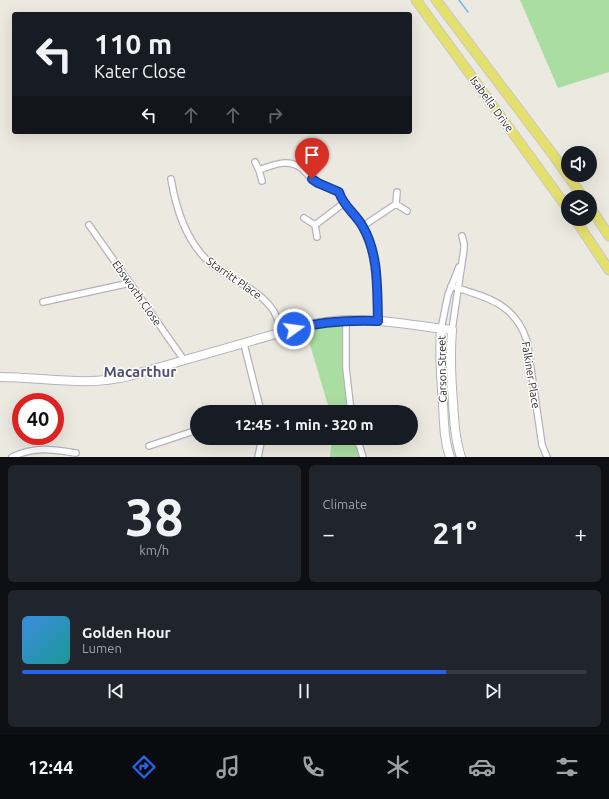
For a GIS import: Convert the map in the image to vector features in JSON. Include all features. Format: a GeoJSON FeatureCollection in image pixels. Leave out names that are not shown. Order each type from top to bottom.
{"type":"FeatureCollection","features":[{"type":"Feature","properties":{"kind":"main road","name":"Isabella Drive"},"geometry":{"type":"LineString","coordinates":[[416,0],[561,199]]}},
{"type":"Feature","properties":{"kind":"main road","name":"Isabella Drive"},"geometry":{"type":"LineString","coordinates":[[436,0],[578,190]]}},
{"type":"Feature","properties":{"kind":"main road"},"geometry":{"type":"LineString","coordinates":[[597,218],[609,236]]}},
{"type":"Feature","properties":{"kind":"main road"},"geometry":{"type":"LineString","coordinates":[[580,226],[609,270]]}},
{"type":"Feature","properties":{"kind":"street"},"geometry":{"type":"LineString","coordinates":[[255,162],[262,181]]}},
{"type":"Feature","properties":{"kind":"street"},"geometry":{"type":"LineString","coordinates":[[259,170],[280,163],[295,164],[318,183],[339,192],[344,203],[363,226],[373,251],[378,321]]}},
{"type":"Feature","properties":{"kind":"street","name":"Starritt Place"},"geometry":{"type":"LineString","coordinates":[[171,179],[174,199],[189,237],[196,248],[215,266],[259,295],[267,302],[276,314],[282,332]]}},
{"type":"Feature","properties":{"kind":"street"},"geometry":{"type":"LineString","coordinates":[[396,204],[397,192]]}},
{"type":"Feature","properties":{"kind":"street"},"geometry":{"type":"LineString","coordinates":[[315,225],[344,203]]}},
{"type":"Feature","properties":{"kind":"street"},"geometry":{"type":"LineString","coordinates":[[363,226],[396,204]]}},
{"type":"Feature","properties":{"kind":"street"},"geometry":{"type":"LineString","coordinates":[[396,204],[407,211]]}},
{"type":"Feature","properties":{"kind":"street"},"geometry":{"type":"LineString","coordinates":[[304,218],[315,225],[317,237]]}},
{"type":"Feature","properties":{"kind":"street","name":"Ebsworth Close"},"geometry":{"type":"LineString","coordinates":[[89,225],[184,360]]}},
{"type":"Feature","properties":{"kind":"street","name":"Carson Street"},"geometry":{"type":"LineString","coordinates":[[461,457],[454,421],[451,358],[452,330],[464,244],[462,236]]}},
{"type":"Feature","properties":{"kind":"street","name":"Carson Street"},"geometry":{"type":"LineString","coordinates":[[450,457],[444,428],[440,369],[441,329],[445,304],[462,259]]}},
{"type":"Feature","properties":{"kind":"street"},"geometry":{"type":"LineString","coordinates":[[43,302],[130,283]]}},
{"type":"Feature","properties":{"kind":"street","name":"Falkiner Place"},"geometry":{"type":"LineString","coordinates":[[451,286],[498,303],[511,313],[519,322],[527,341],[542,445],[547,457]]}},
{"type":"Feature","properties":{"kind":"street"},"geometry":{"type":"LineString","coordinates":[[346,320],[346,368],[350,405]]}},
{"type":"Feature","properties":{"kind":"street"},"geometry":{"type":"LineString","coordinates":[[0,377],[71,382],[109,380],[129,376],[307,325],[346,320],[378,321],[452,330]]}},
{"type":"Feature","properties":{"kind":"street"},"geometry":{"type":"LineString","coordinates":[[244,344],[259,405]]}},
{"type":"Feature","properties":{"kind":"street"},"geometry":{"type":"LineString","coordinates":[[149,446],[190,432]]}},
{"type":"Feature","properties":{"kind":"street"},"geometry":{"type":"LineString","coordinates":[[258,457],[261,445]]}},
{"type":"Feature","properties":{"kind":"street"},"geometry":{"type":"LineString","coordinates":[[359,445],[363,457]]}},
{"type":"Feature","properties":{"kind":"street"},"geometry":{"type":"LineString","coordinates":[[12,457],[21,452],[43,448],[76,453]]}},
{"type":"Feature","properties":{"kind":"green space"},"geometry":{"type":"Polygon","coordinates":[[[520,0],[609,0],[609,72],[558,88],[520,0]]]}},
{"type":"Feature","properties":{"kind":"green space"},"geometry":{"type":"Polygon","coordinates":[[[338,323],[343,329],[344,370],[347,405],[328,405],[305,328],[338,323]]]}},
{"type":"Feature","properties":{"kind":"green space"},"geometry":{"type":"Polygon","coordinates":[[[331,445],[356,445],[360,457],[330,457],[331,445]]]}},
{"type":"Feature","properties":{"kind":"waterway"},"geometry":{"type":"LineString","coordinates":[[459,0],[468,12]]}},
{"type":"Feature","properties":{"kind":"district","name":"Macarthur"},"geometry":{"type":"Point","coordinates":[140,371]}},
{"type":"Feature","properties":{"kind":"route"},"geometry":{"type":"LineString","coordinates":[[294,329],[324,322],[346,320],[378,321],[375,264],[369,238],[359,220],[341,199],[339,192],[312,179]]}}]}
